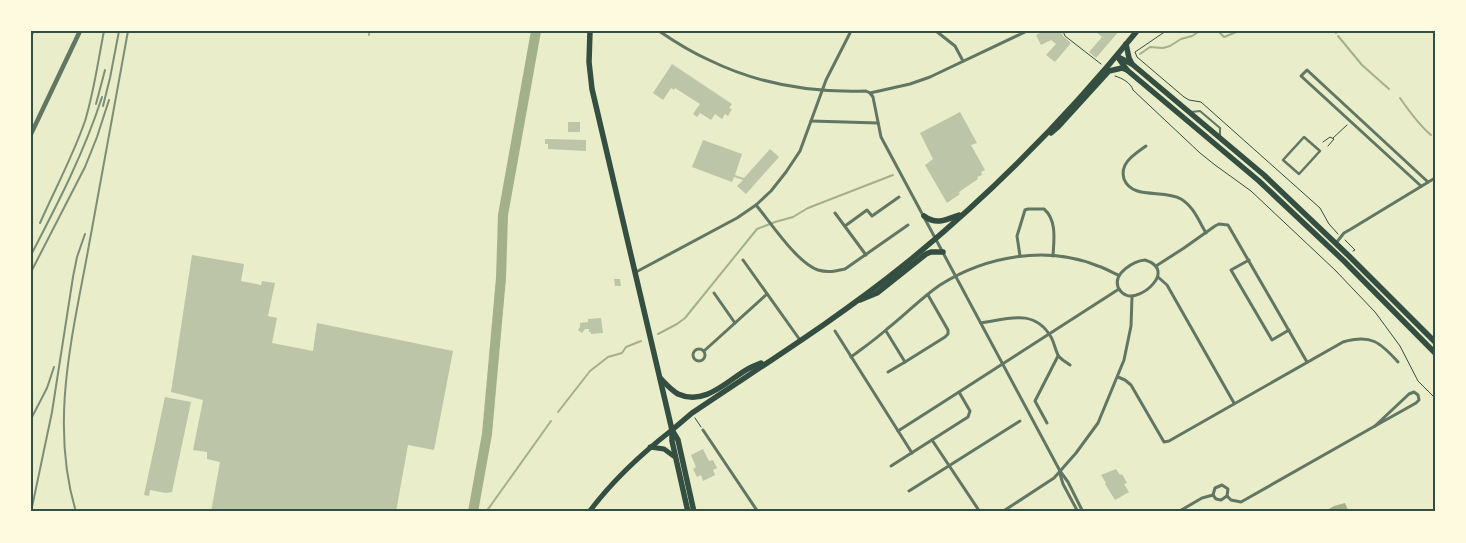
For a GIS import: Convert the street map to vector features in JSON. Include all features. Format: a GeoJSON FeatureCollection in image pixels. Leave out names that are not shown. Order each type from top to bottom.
{"type":"FeatureCollection","features":[{"type":"Feature","properties":{"kind":"main road"},"geometry":{"type":"LineString","coordinates":[[590,31],[589,62],[592,89],[672,430],[675,457],[688,512]]}},
{"type":"Feature","properties":{"kind":"main road"},"geometry":{"type":"LineString","coordinates":[[589,512],[611,485],[650,447],[692,413],[852,304],[936,238],[1039,141],[1137,31]]}},
{"type":"Feature","properties":{"kind":"main road"},"geometry":{"type":"LineString","coordinates":[[1126,44],[1132,64]]}},
{"type":"Feature","properties":{"kind":"main road"},"geometry":{"type":"LineString","coordinates":[[1116,56],[1132,64],[1264,175],[1333,245],[1435,342]]}},
{"type":"Feature","properties":{"kind":"main road"},"geometry":{"type":"LineString","coordinates":[[1116,56],[1127,70],[1255,178],[1304,223],[1333,245],[1344,261],[1435,353]]}},
{"type":"Feature","properties":{"kind":"main road"},"geometry":{"type":"LineString","coordinates":[[1039,141],[1058,127],[1109,72],[1122,68],[1127,70]]}},
{"type":"Feature","properties":{"kind":"main road"},"geometry":{"type":"LineString","coordinates":[[924,216],[934,221],[941,221],[963,214]]}},
{"type":"Feature","properties":{"kind":"main road"},"geometry":{"type":"LineString","coordinates":[[852,304],[876,293],[926,254],[943,252]]}},
{"type":"Feature","properties":{"kind":"main road"},"geometry":{"type":"LineString","coordinates":[[1401,320],[1409,322],[1435,348]]}},
{"type":"Feature","properties":{"kind":"main road"},"geometry":{"type":"LineString","coordinates":[[659,378],[676,393],[691,397],[701,396],[712,392],[747,369],[776,356]]}},
{"type":"Feature","properties":{"kind":"main road"},"geometry":{"type":"LineString","coordinates":[[672,430],[678,440],[694,512]]}},
{"type":"Feature","properties":{"kind":"main road"},"geometry":{"type":"LineString","coordinates":[[650,447],[664,449],[675,457]]}},
{"type":"Feature","properties":{"kind":"street"},"geometry":{"type":"LineString","coordinates":[[31,36],[33,31]]}},
{"type":"Feature","properties":{"kind":"street"},"geometry":{"type":"LineString","coordinates":[[31,134],[80,31]]}},
{"type":"Feature","properties":{"kind":"street"},"geometry":{"type":"LineString","coordinates":[[659,31],[694,53],[727,68],[770,82],[821,91],[870,92],[910,84],[923,79],[1027,31]]}},
{"type":"Feature","properties":{"kind":"street"},"geometry":{"type":"LineString","coordinates":[[636,272],[738,218],[771,191],[800,151],[821,91],[834,62],[852,31]]}},
{"type":"Feature","properties":{"kind":"street"},"geometry":{"type":"LineString","coordinates":[[936,31],[955,46],[963,61]]}},
{"type":"Feature","properties":{"kind":"street"},"geometry":{"type":"LineString","coordinates":[[1421,186],[1301,76],[1307,70],[1428,182]]}},
{"type":"Feature","properties":{"kind":"street"},"geometry":{"type":"LineString","coordinates":[[870,92],[873,97],[881,137],[1083,512]]}},
{"type":"Feature","properties":{"kind":"street"},"geometry":{"type":"LineString","coordinates":[[811,121],[878,123]]}},
{"type":"Feature","properties":{"kind":"street"},"geometry":{"type":"LineString","coordinates":[[1304,137],[1320,152],[1299,174],[1283,160],[1304,137]]}},
{"type":"Feature","properties":{"kind":"street"},"geometry":{"type":"LineString","coordinates":[[1146,146],[1126,163],[1124,177],[1127,184],[1132,190],[1172,195],[1181,199],[1193,210],[1206,233]]}},
{"type":"Feature","properties":{"kind":"street"},"geometry":{"type":"LineString","coordinates":[[1333,245],[1351,228],[1435,178]]}},
{"type":"Feature","properties":{"kind":"street"},"geometry":{"type":"LineString","coordinates":[[845,226],[868,210],[872,216],[899,197]]}},
{"type":"Feature","properties":{"kind":"street"},"geometry":{"type":"LineString","coordinates":[[756,205],[791,249],[818,270],[836,271],[846,269],[908,225]]}},
{"type":"Feature","properties":{"kind":"street"},"geometry":{"type":"LineString","coordinates":[[1020,256],[1017,236],[1025,210],[1028,209],[1044,209],[1047,212],[1054,228],[1053,256]]}},
{"type":"Feature","properties":{"kind":"street"},"geometry":{"type":"LineString","coordinates":[[835,213],[866,256]]}},
{"type":"Feature","properties":{"kind":"street"},"geometry":{"type":"LineString","coordinates":[[1156,266],[1219,224],[1225,223],[1249,260],[1308,362]]}},
{"type":"Feature","properties":{"kind":"street"},"geometry":{"type":"LineString","coordinates":[[851,357],[886,331],[940,286],[956,276],[999,259],[1020,256],[1053,256],[1076,259],[1097,265],[1118,275]]}},
{"type":"Feature","properties":{"kind":"street"},"geometry":{"type":"LineString","coordinates":[[743,260],[800,340]]}},
{"type":"Feature","properties":{"kind":"street"},"geometry":{"type":"LineString","coordinates":[[1145,260],[1156,266],[1158,278],[1154,285],[1132,297],[1127,296],[1119,289],[1117,285],[1118,275],[1139,261],[1145,260]]}},
{"type":"Feature","properties":{"kind":"street"},"geometry":{"type":"LineString","coordinates":[[1249,260],[1231,270],[1272,340],[1289,330]]}},
{"type":"Feature","properties":{"kind":"street"},"geometry":{"type":"LineString","coordinates":[[1158,278],[1167,284],[1234,403]]}},
{"type":"Feature","properties":{"kind":"street"},"geometry":{"type":"LineString","coordinates":[[898,431],[1119,289]]}},
{"type":"Feature","properties":{"kind":"street"},"geometry":{"type":"LineString","coordinates":[[714,293],[735,323]]}},
{"type":"Feature","properties":{"kind":"street"},"geometry":{"type":"LineString","coordinates":[[704,351],[767,294]]}},
{"type":"Feature","properties":{"kind":"street"},"geometry":{"type":"LineString","coordinates":[[888,372],[948,334],[948,330],[928,295]]}},
{"type":"Feature","properties":{"kind":"street"},"geometry":{"type":"LineString","coordinates":[[1002,512],[1054,478],[1095,427],[1124,360],[1129,342],[1132,297]]}},
{"type":"Feature","properties":{"kind":"street"},"geometry":{"type":"LineString","coordinates":[[981,323],[1023,317],[1031,318],[1045,327],[1055,344],[1058,356],[1070,365]]}},
{"type":"Feature","properties":{"kind":"street"},"geometry":{"type":"LineString","coordinates":[[835,331],[912,453]]}},
{"type":"Feature","properties":{"kind":"street"},"geometry":{"type":"LineString","coordinates":[[886,331],[905,362]]}},
{"type":"Feature","properties":{"kind":"street"},"geometry":{"type":"LineString","coordinates":[[1118,377],[1131,385],[1164,442],[1343,342],[1364,338],[1377,342],[1384,346],[1398,362]]}},
{"type":"Feature","properties":{"kind":"street"},"geometry":{"type":"LineString","coordinates":[[698,349],[704,351],[706,355],[704,359],[699,362],[695,360],[693,357],[694,351],[698,349]]}},
{"type":"Feature","properties":{"kind":"street"},"geometry":{"type":"LineString","coordinates":[[1047,424],[1034,400],[1058,356]]}},
{"type":"Feature","properties":{"kind":"street"},"geometry":{"type":"LineString","coordinates":[[891,466],[968,417],[970,411],[958,392]]}},
{"type":"Feature","properties":{"kind":"street"},"geometry":{"type":"LineString","coordinates":[[1227,496],[1236,502],[1241,502],[1416,403],[1418,395],[1414,392],[1409,394],[1375,426]]}},
{"type":"Feature","properties":{"kind":"street"},"geometry":{"type":"LineString","coordinates":[[910,491],[1020,421]]}},
{"type":"Feature","properties":{"kind":"street"},"geometry":{"type":"LineString","coordinates":[[703,430],[758,512]]}},
{"type":"Feature","properties":{"kind":"street"},"geometry":{"type":"LineString","coordinates":[[932,440],[980,512]]}},
{"type":"Feature","properties":{"kind":"street"},"geometry":{"type":"LineString","coordinates":[[1060,471],[1063,484],[1078,512]]}},
{"type":"Feature","properties":{"kind":"street"},"geometry":{"type":"LineString","coordinates":[[1222,485],[1228,489],[1227,496],[1223,500],[1218,500],[1213,494],[1215,488],[1222,485]]}},
{"type":"Feature","properties":{"kind":"street"},"geometry":{"type":"LineString","coordinates":[[1178,512],[1213,494]]}},
{"type":"Feature","properties":{"kind":"path"},"geometry":{"type":"LineString","coordinates":[[1063,31],[1065,36],[1103,66]]}},
{"type":"Feature","properties":{"kind":"path"},"geometry":{"type":"LineString","coordinates":[[1166,31],[1135,52],[1138,57],[1189,100],[1201,102],[1320,208],[1329,224],[1355,250]]}},
{"type":"Feature","properties":{"kind":"path"},"geometry":{"type":"LineString","coordinates":[[1115,76],[1121,77],[1215,165],[1250,191],[1335,270],[1375,312],[1400,346],[1418,381],[1435,398]]}},
{"type":"Feature","properties":{"kind":"path"},"geometry":{"type":"LineString","coordinates":[[1328,146],[1333,138],[1351,121]]}},
{"type":"Feature","properties":{"kind":"path"},"geometry":{"type":"LineString","coordinates":[[1323,142],[1330,137],[1333,138]]}},
{"type":"Feature","properties":{"kind":"path"},"geometry":{"type":"LineString","coordinates":[[1335,270],[1344,261]]}},
{"type":"Feature","properties":{"kind":"path"},"geometry":{"type":"LineString","coordinates":[[1418,395],[1426,388]]}},
{"type":"Feature","properties":{"kind":"path"},"geometry":{"type":"LineString","coordinates":[[692,413],[703,430]]}},
{"type":"Feature","properties":{"kind":"shaded area"},"geometry":{"type":"Polygon","coordinates":[[[1345,503],[1349,512],[1324,512],[1334,506],[1345,503]]]}},
{"type":"Feature","properties":{"kind":"building"},"geometry":{"type":"Polygon","coordinates":[[[1044,31],[1061,31],[1063,36],[1071,43],[1055,62],[1046,55],[1056,44],[1051,40],[1041,45],[1036,35],[1044,31]]]}},
{"type":"Feature","properties":{"kind":"building"},"geometry":{"type":"Polygon","coordinates":[[[1095,31],[1119,31],[1096,58],[1089,52],[1102,37],[1095,31]]]}},
{"type":"Feature","properties":{"kind":"building"},"geometry":{"type":"Polygon","coordinates":[[[672,64],[732,104],[729,108],[732,109],[728,116],[725,114],[722,119],[715,114],[711,120],[700,113],[697,117],[693,114],[700,104],[675,88],[674,90],[671,88],[663,100],[653,93],[672,64]]]}},
{"type":"Feature","properties":{"kind":"building"},"geometry":{"type":"Polygon","coordinates":[[[960,112],[977,143],[971,145],[985,170],[981,172],[982,175],[977,177],[978,179],[947,203],[925,165],[933,159],[920,133],[960,112]]]}},
{"type":"Feature","properties":{"kind":"building"},"geometry":{"type":"Polygon","coordinates":[[[568,122],[580,122],[580,132],[568,132],[568,122]]]}},
{"type":"Feature","properties":{"kind":"building"},"geometry":{"type":"Polygon","coordinates":[[[545,139],[586,140],[586,151],[548,149],[545,139]]]}},
{"type":"Feature","properties":{"kind":"building"},"geometry":{"type":"Polygon","coordinates":[[[703,140],[742,154],[735,175],[744,178],[770,149],[779,157],[746,194],[737,186],[743,180],[734,177],[732,182],[692,167],[703,140]]]}},
{"type":"Feature","properties":{"kind":"building"},"geometry":{"type":"Polygon","coordinates":[[[192,255],[244,264],[241,281],[261,285],[262,281],[275,283],[268,316],[277,318],[272,343],[313,351],[317,323],[453,351],[434,450],[408,445],[396,512],[211,512],[220,462],[207,459],[207,452],[193,450],[203,400],[171,392],[192,255]]]}},
{"type":"Feature","properties":{"kind":"building"},"geometry":{"type":"Polygon","coordinates":[[[614,279],[620,279],[621,286],[615,286],[614,279]]]}},
{"type":"Feature","properties":{"kind":"building"},"geometry":{"type":"Polygon","coordinates":[[[601,318],[603,333],[591,334],[589,329],[585,329],[582,333],[578,330],[580,323],[588,322],[588,319],[601,318]]]}},
{"type":"Feature","properties":{"kind":"building"},"geometry":{"type":"Polygon","coordinates":[[[165,397],[191,402],[172,492],[166,493],[150,490],[149,496],[144,495],[165,397]]]}},
{"type":"Feature","properties":{"kind":"building"},"geometry":{"type":"Polygon","coordinates":[[[703,449],[709,461],[713,460],[717,468],[713,470],[715,475],[703,481],[701,475],[697,477],[693,469],[696,467],[691,455],[703,449]]]}},
{"type":"Feature","properties":{"kind":"building"},"geometry":{"type":"Polygon","coordinates":[[[1116,469],[1120,475],[1122,474],[1127,483],[1124,484],[1129,492],[1115,500],[1101,475],[1116,469]]]}},
{"type":"Feature","properties":{"kind":"waterway"},"geometry":{"type":"LineString","coordinates":[[473,512],[487,434],[501,278],[503,215],[536,31]]}},
{"type":"Feature","properties":{"kind":"waterway"},"geometry":{"type":"LineString","coordinates":[[1140,54],[1150,47],[1163,48],[1170,46],[1200,31]]}},
{"type":"Feature","properties":{"kind":"waterway"},"geometry":{"type":"LineString","coordinates":[[1218,31],[1224,37],[1239,31]]}},
{"type":"Feature","properties":{"kind":"waterway"},"geometry":{"type":"LineString","coordinates":[[1338,36],[1362,65],[1389,89]]}},
{"type":"Feature","properties":{"kind":"waterway"},"geometry":{"type":"LineString","coordinates":[[1400,98],[1418,122],[1431,135]]}},
{"type":"Feature","properties":{"kind":"waterway"},"geometry":{"type":"LineString","coordinates":[[658,334],[685,318],[757,229],[793,217],[808,208],[893,175]]}},
{"type":"Feature","properties":{"kind":"waterway"},"geometry":{"type":"LineString","coordinates":[[558,412],[590,371],[608,357],[622,353],[626,347],[641,341]]}},
{"type":"Feature","properties":{"kind":"waterway"},"geometry":{"type":"LineString","coordinates":[[486,512],[551,421]]}},
{"type":"Feature","properties":{"kind":"railway"},"geometry":{"type":"LineString","coordinates":[[40,223],[85,121],[104,31]]}},
{"type":"Feature","properties":{"kind":"railway"},"geometry":{"type":"LineString","coordinates":[[103,106],[119,31]]}},
{"type":"Feature","properties":{"kind":"railway"},"geometry":{"type":"LineString","coordinates":[[76,512],[68,478],[64,445],[66,378],[76,312],[128,31]]}},
{"type":"Feature","properties":{"kind":"railway"},"geometry":{"type":"LineString","coordinates":[[96,104],[105,70]]}},
{"type":"Feature","properties":{"kind":"railway"},"geometry":{"type":"LineString","coordinates":[[31,255],[79,158],[102,97]]}},
{"type":"Feature","properties":{"kind":"railway"},"geometry":{"type":"LineString","coordinates":[[31,272],[85,167],[109,100]]}},
{"type":"Feature","properties":{"kind":"railway"},"geometry":{"type":"LineString","coordinates":[[31,512],[52,412],[73,277],[77,257],[85,234]]}},
{"type":"Feature","properties":{"kind":"railway"},"geometry":{"type":"LineString","coordinates":[[31,419],[47,388],[54,367]]}}]}
